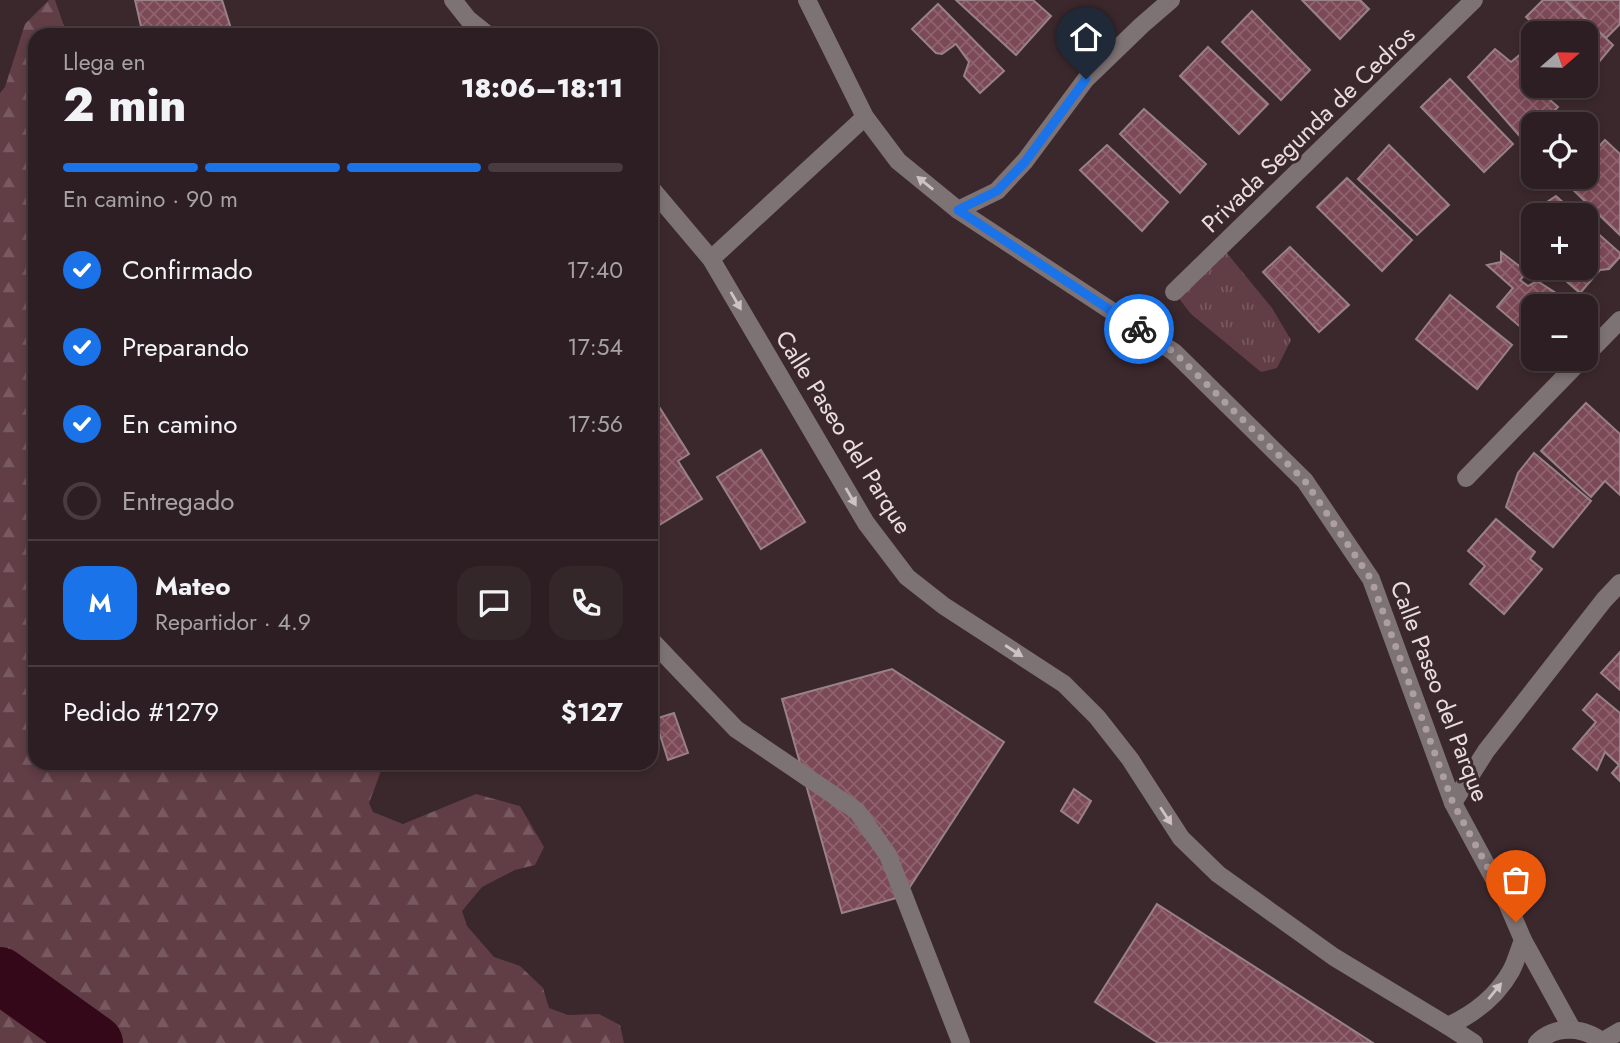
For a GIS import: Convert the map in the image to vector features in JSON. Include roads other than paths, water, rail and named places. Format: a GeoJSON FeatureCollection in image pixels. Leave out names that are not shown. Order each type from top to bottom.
{"type":"FeatureCollection","features":[{"type":"Feature","properties":{"kind":"street"},"geometry":{"type":"LineString","coordinates":[[453,0],[479,28]]}},
{"type":"Feature","properties":{"kind":"street","name":"Calle Paseo del Parque"},"geometry":{"type":"LineString","coordinates":[[807,0],[865,117],[898,161],[958,210],[1174,352],[1305,481],[1371,579],[1453,803],[1572,1029]]}},
{"type":"Feature","properties":{"kind":"street"},"geometry":{"type":"LineString","coordinates":[[958,210],[997,191],[1025,162],[1086,79],[1171,0]]}},
{"type":"Feature","properties":{"kind":"street","name":"Privada Segunda de Cedros"},"geometry":{"type":"LineString","coordinates":[[1174,292],[1474,0]]}},
{"type":"Feature","properties":{"kind":"street"},"geometry":{"type":"LineString","coordinates":[[711,259],[865,117]]}},
{"type":"Feature","properties":{"kind":"street","name":"Calle Paseo del Parque"},"geometry":{"type":"LineString","coordinates":[[658,196],[711,259],[866,523],[907,577],[944,606],[1064,684],[1097,717],[1129,759],[1181,838],[1217,874],[1334,957],[1474,1043]]}},
{"type":"Feature","properties":{"kind":"street"},"geometry":{"type":"LineString","coordinates":[[1598,343],[1620,320]]}},
{"type":"Feature","properties":{"kind":"street"},"geometry":{"type":"LineString","coordinates":[[1466,478],[1570,371]]}},
{"type":"Feature","properties":{"kind":"street"},"geometry":{"type":"LineString","coordinates":[[1453,803],[1486,751],[1620,583]]}},
{"type":"Feature","properties":{"kind":"street"},"geometry":{"type":"LineString","coordinates":[[658,647],[736,729],[857,811],[888,855],[961,1043]]}},
{"type":"Feature","properties":{"kind":"street"},"geometry":{"type":"LineString","coordinates":[[1448,1026],[1465,1018],[1489,1000],[1511,971],[1524,940]]}},
{"type":"Feature","properties":{"kind":"street"},"geometry":{"type":"LineString","coordinates":[[1537,1043],[1556,1031],[1572,1029],[1588,1033],[1603,1042],[1620,1031]]}},
{"type":"Feature","properties":{"kind":"waterway"},"geometry":{"type":"LineString","coordinates":[[0,975],[95,1043]]}}]}
